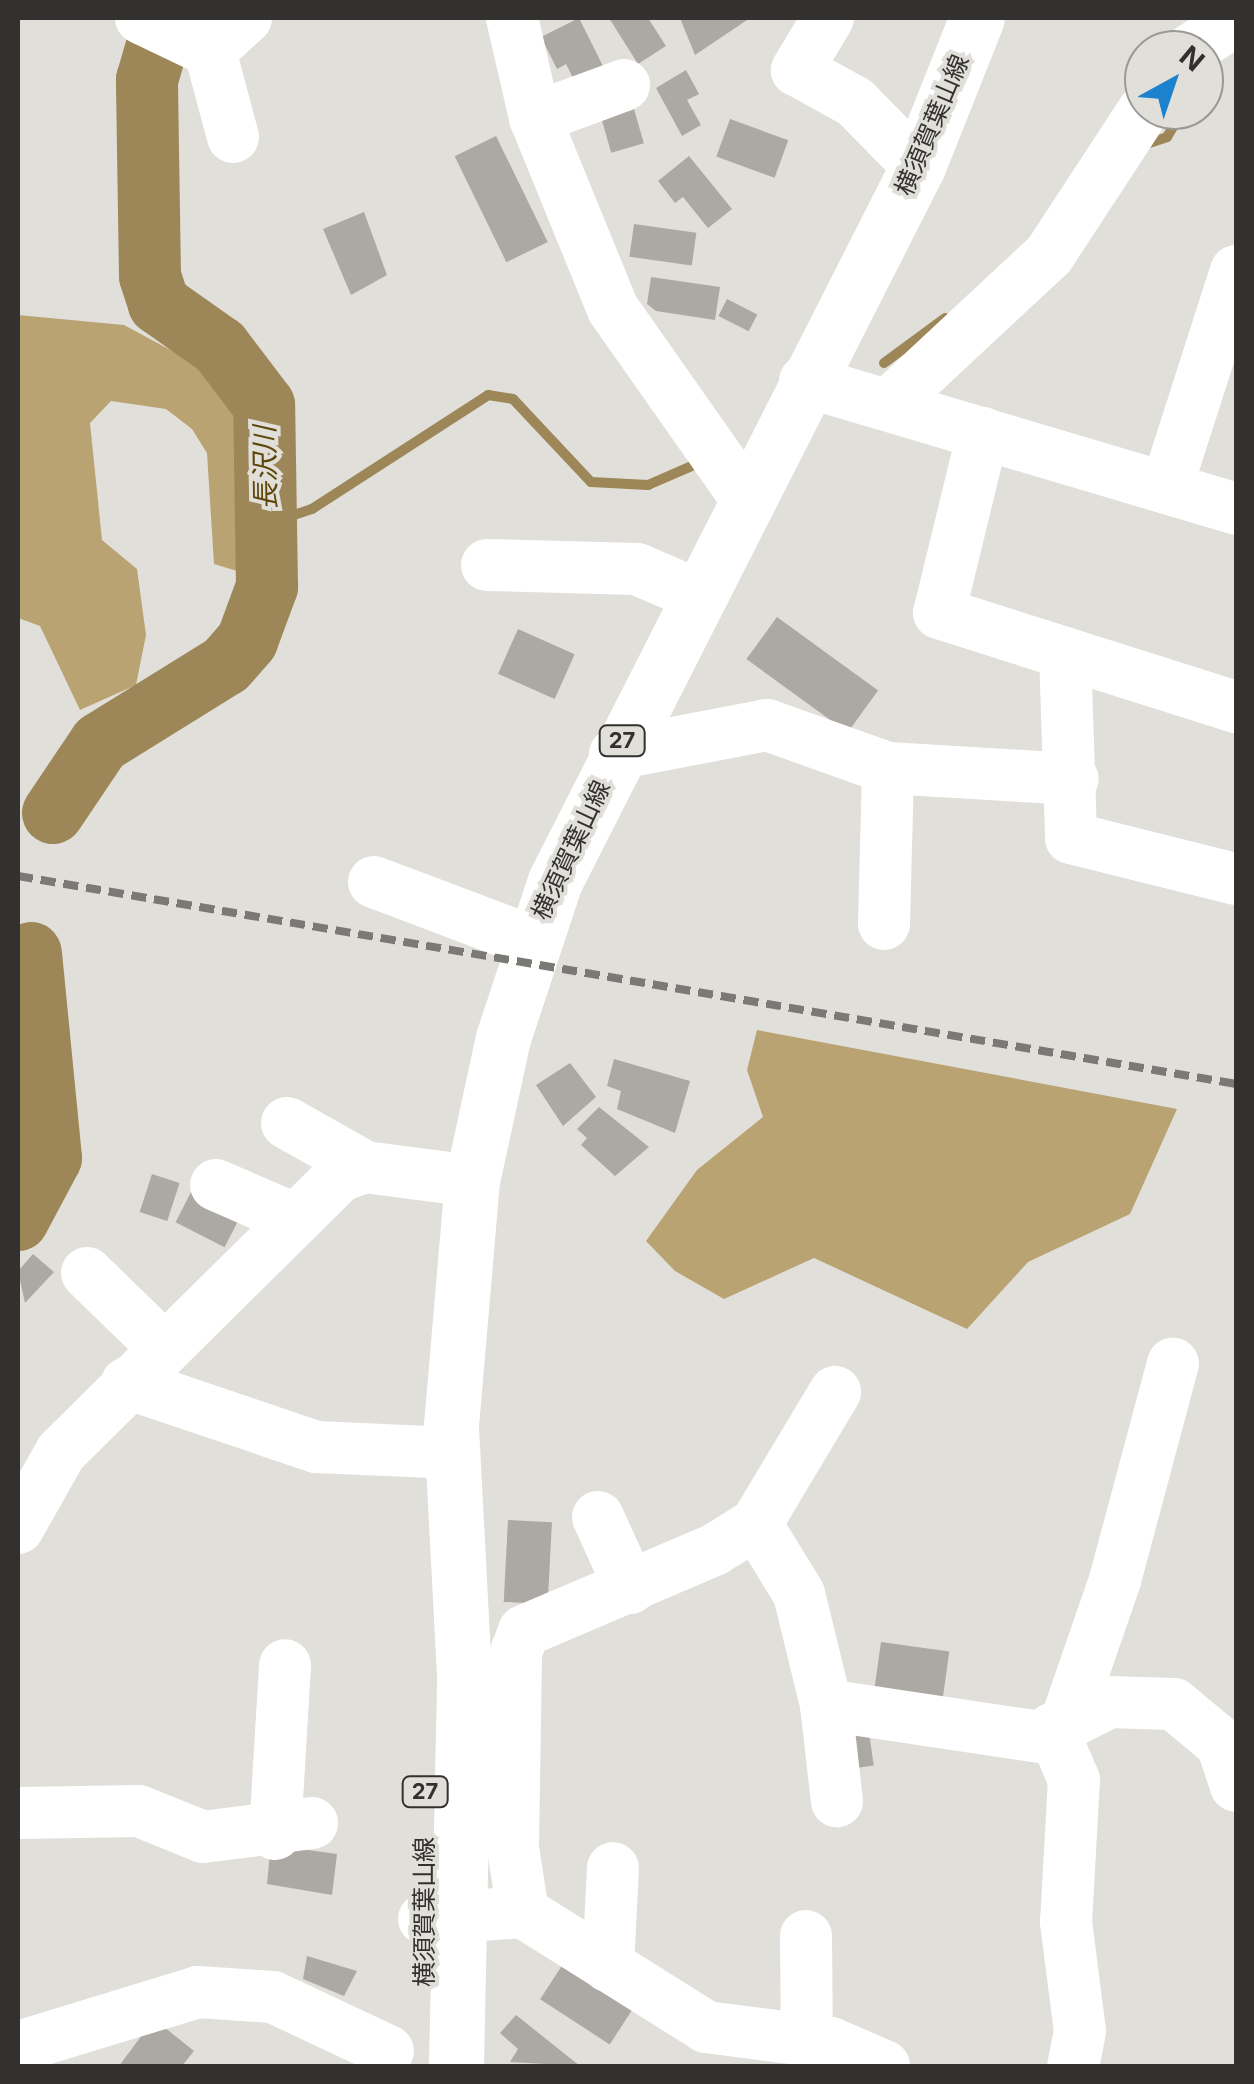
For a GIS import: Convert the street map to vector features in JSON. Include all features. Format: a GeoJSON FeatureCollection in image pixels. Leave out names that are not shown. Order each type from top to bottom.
{"type":"FeatureCollection","features":[{"type":"Feature","properties":{"kind":"main road","name":"横須賀葉山線"},"geometry":{"type":"LineString","coordinates":[[393,2057],[439,1918],[464,1676],[450,1520],[451,1452],[472,1180],[530,941],[695,594],[918,166],[978,18]]}},
{"type":"Feature","properties":{"kind":"main road","name":"横須賀葉山線"},"geometry":{"type":"LineString","coordinates":[[439,1918],[456,2066]]}},
{"type":"Feature","properties":{"kind":"street"},"geometry":{"type":"LineString","coordinates":[[141,18],[216,37],[233,136]]}},
{"type":"Feature","properties":{"kind":"street"},"geometry":{"type":"LineString","coordinates":[[512,18],[536,118],[612,308],[747,500]]}},
{"type":"Feature","properties":{"kind":"street"},"geometry":{"type":"LineString","coordinates":[[828,18],[797,70],[855,102],[918,166]]}},
{"type":"Feature","properties":{"kind":"street"},"geometry":{"type":"LineString","coordinates":[[536,118],[624,85]]}},
{"type":"Feature","properties":{"kind":"street"},"geometry":{"type":"LineString","coordinates":[[890,404],[1050,255],[1131,130]]}},
{"type":"Feature","properties":{"kind":"street"},"geometry":{"type":"LineString","coordinates":[[1167,486],[1236,271]]}},
{"type":"Feature","properties":{"kind":"street"},"geometry":{"type":"LineString","coordinates":[[806,381],[1236,509]]}},
{"type":"Feature","properties":{"kind":"street"},"geometry":{"type":"LineString","coordinates":[[983,433],[939,613],[1236,707]]}},
{"type":"Feature","properties":{"kind":"street"},"geometry":{"type":"LineString","coordinates":[[487,565],[636,569],[695,594]]}},
{"type":"Feature","properties":{"kind":"street"},"geometry":{"type":"LineString","coordinates":[[1065,654],[1073,779],[1071,838],[1236,879]]}},
{"type":"Feature","properties":{"kind":"street"},"geometry":{"type":"LineString","coordinates":[[616,754],[767,726],[888,768],[1073,779]]}},
{"type":"Feature","properties":{"kind":"street"},"geometry":{"type":"LineString","coordinates":[[884,924],[888,768]]}},
{"type":"Feature","properties":{"kind":"street"},"geometry":{"type":"LineString","coordinates":[[374,882],[530,941]]}},
{"type":"Feature","properties":{"kind":"street"},"geometry":{"type":"LineString","coordinates":[[287,1123],[365,1167],[472,1180]]}},
{"type":"Feature","properties":{"kind":"street"},"geometry":{"type":"LineString","coordinates":[[18,1528],[60,1452],[292,1218],[340,1176],[365,1167]]}},
{"type":"Feature","properties":{"kind":"street"},"geometry":{"type":"LineString","coordinates":[[216,1184],[292,1218]]}},
{"type":"Feature","properties":{"kind":"street"},"geometry":{"type":"LineString","coordinates":[[88,1273],[163,1346]]}},
{"type":"Feature","properties":{"kind":"street"},"geometry":{"type":"LineString","coordinates":[[1073,2066],[1080,2032],[1066,1922],[1076,1717],[1173,1364]]}},
{"type":"Feature","properties":{"kind":"street"},"geometry":{"type":"LineString","coordinates":[[127,1383],[316,1447],[451,1452]]}},
{"type":"Feature","properties":{"kind":"street"},"geometry":{"type":"LineString","coordinates":[[522,1912],[514,1848],[516,1652],[524,1631],[630,1588],[756,1524],[836,1392]]}},
{"type":"Feature","properties":{"kind":"street"},"geometry":{"type":"LineString","coordinates":[[598,1517],[630,1588]]}},
{"type":"Feature","properties":{"kind":"street"},"geometry":{"type":"LineString","coordinates":[[756,1524],[799,1594],[826,1705],[837,1800]]}},
{"type":"Feature","properties":{"kind":"street"},"geometry":{"type":"LineString","coordinates":[[18,1813],[139,1811],[203,1837],[294,1828],[285,1665]]}},
{"type":"Feature","properties":{"kind":"street"},"geometry":{"type":"LineString","coordinates":[[826,1705],[1042,1737],[1076,1717],[1174,1704],[1202,1722],[1222,1744],[1236,1786]]}},
{"type":"Feature","properties":{"kind":"street"},"geometry":{"type":"LineString","coordinates":[[608,1966],[612,1868]]}},
{"type":"Feature","properties":{"kind":"street"},"geometry":{"type":"LineString","coordinates":[[439,1918],[522,1912],[706,2027],[865,2053],[884,2066]]}},
{"type":"Feature","properties":{"kind":"street"},"geometry":{"type":"LineString","coordinates":[[806,1936],[808,2042]]}},
{"type":"Feature","properties":{"kind":"street"},"geometry":{"type":"LineString","coordinates":[[18,2047],[198,1992],[273,1998],[393,2057]]}},
{"type":"Feature","properties":{"kind":"shaded area"},"geometry":{"type":"Polygon","coordinates":[[[18,315],[124,325],[204,368],[241,403],[249,459],[237,571],[214,564],[207,453],[192,429],[166,409],[111,401],[90,423],[102,540],[137,569],[146,635],[136,685],[80,710],[40,626],[18,618],[18,315]]]}},
{"type":"Feature","properties":{"kind":"shaded area"},"geometry":{"type":"Polygon","coordinates":[[[757,1030],[1177,1109],[1130,1214],[1028,1262],[967,1329],[814,1258],[724,1299],[675,1271],[646,1241],[697,1170],[763,1117],[747,1070],[757,1030]]]}},
{"type":"Feature","properties":{"kind":"building"},"geometry":{"type":"Polygon","coordinates":[[[579,18],[603,66],[574,80],[566,64],[557,69],[541,37],[579,18]]]}},
{"type":"Feature","properties":{"kind":"building"},"geometry":{"type":"Polygon","coordinates":[[[609,18],[648,18],[666,46],[638,64],[609,18]]]}},
{"type":"Feature","properties":{"kind":"building"},"geometry":{"type":"Polygon","coordinates":[[[680,18],[750,18],[695,55],[680,18]]]}},
{"type":"Feature","properties":{"kind":"building"},"geometry":{"type":"Polygon","coordinates":[[[686,70],[699,94],[687,100],[701,125],[682,136],[656,88],[686,70]]]}},
{"type":"Feature","properties":{"kind":"building"},"geometry":{"type":"Polygon","coordinates":[[[632,102],[644,143],[611,153],[599,111],[632,102]]]}},
{"type":"Feature","properties":{"kind":"building"},"geometry":{"type":"Polygon","coordinates":[[[730,119],[788,140],[775,178],[716,157],[730,119]]]}},
{"type":"Feature","properties":{"kind":"building"},"geometry":{"type":"Polygon","coordinates":[[[496,136],[548,242],[506,262],[455,156],[496,136]]]}},
{"type":"Feature","properties":{"kind":"building"},"geometry":{"type":"Polygon","coordinates":[[[689,156],[732,209],[708,228],[683,197],[675,203],[658,181],[689,156]]]}},
{"type":"Feature","properties":{"kind":"building"},"geometry":{"type":"Polygon","coordinates":[[[364,212],[387,275],[351,295],[323,229],[364,212]]]}},
{"type":"Feature","properties":{"kind":"building"},"geometry":{"type":"Polygon","coordinates":[[[634,224],[696,233],[692,265],[629,257],[634,224]]]}},
{"type":"Feature","properties":{"kind":"building"},"geometry":{"type":"Polygon","coordinates":[[[651,277],[720,287],[715,320],[656,311],[647,304],[651,277]]]}},
{"type":"Feature","properties":{"kind":"building"},"geometry":{"type":"Polygon","coordinates":[[[727,299],[757,314],[749,331],[718,316],[727,299]]]}},
{"type":"Feature","properties":{"kind":"building"},"geometry":{"type":"Polygon","coordinates":[[[777,617],[878,690],[848,733],[746,659],[777,617]]]}},
{"type":"Feature","properties":{"kind":"building"},"geometry":{"type":"Polygon","coordinates":[[[518,629],[575,654],[555,699],[498,674],[518,629]]]}},
{"type":"Feature","properties":{"kind":"building"},"geometry":{"type":"Polygon","coordinates":[[[614,1059],[690,1081],[675,1133],[617,1109],[621,1091],[607,1086],[614,1059]]]}},
{"type":"Feature","properties":{"kind":"building"},"geometry":{"type":"Polygon","coordinates":[[[570,1063],[596,1097],[563,1126],[536,1085],[570,1063]]]}},
{"type":"Feature","properties":{"kind":"building"},"geometry":{"type":"Polygon","coordinates":[[[599,1107],[649,1147],[615,1176],[581,1145],[587,1138],[577,1129],[599,1107]]]}},
{"type":"Feature","properties":{"kind":"building"},"geometry":{"type":"Polygon","coordinates":[[[152,1174],[180,1183],[167,1221],[140,1212],[152,1174]]]}},
{"type":"Feature","properties":{"kind":"building"},"geometry":{"type":"Polygon","coordinates":[[[191,1192],[240,1217],[225,1247],[176,1222],[191,1192]]]}},
{"type":"Feature","properties":{"kind":"building"},"geometry":{"type":"Polygon","coordinates":[[[33,1254],[54,1272],[25,1303],[18,1271],[33,1254]]]}},
{"type":"Feature","properties":{"kind":"building"},"geometry":{"type":"Polygon","coordinates":[[[508,1520],[552,1522],[548,1604],[504,1602],[508,1520]]]}},
{"type":"Feature","properties":{"kind":"building"},"geometry":{"type":"Polygon","coordinates":[[[881,1642],[949,1652],[943,1700],[874,1691],[881,1642]]]}},
{"type":"Feature","properties":{"kind":"building"},"geometry":{"type":"Polygon","coordinates":[[[868,1725],[874,1766],[850,1769],[844,1728],[868,1725]]]}},
{"type":"Feature","properties":{"kind":"building"},"geometry":{"type":"Polygon","coordinates":[[[286,1847],[337,1854],[332,1895],[267,1884],[270,1852],[286,1847]]]}},
{"type":"Feature","properties":{"kind":"building"},"geometry":{"type":"Polygon","coordinates":[[[307,1956],[357,1971],[344,1996],[303,1979],[307,1956]]]}},
{"type":"Feature","properties":{"kind":"building"},"geometry":{"type":"Polygon","coordinates":[[[563,1964],[633,2009],[610,2044],[540,1999],[563,1964]]]}},
{"type":"Feature","properties":{"kind":"building"},"geometry":{"type":"Polygon","coordinates":[[[516,2015],[580,2066],[510,2062],[518,2049],[500,2033],[516,2015]]]}},
{"type":"Feature","properties":{"kind":"building"},"geometry":{"type":"Polygon","coordinates":[[[154,2019],[194,2051],[182,2066],[119,2066],[154,2019]]]}},
{"type":"Feature","properties":{"kind":"waterway","name":"長沢川"},"geometry":{"type":"LineString","coordinates":[[53,813],[100,743],[226,665],[247,641],[267,587],[264,405],[220,347],[159,304],[150,276],[147,80],[165,18]]}},
{"type":"Feature","properties":{"kind":"waterway"},"geometry":{"type":"LineString","coordinates":[[1146,144],[1167,137],[1171,130]]}},
{"type":"Feature","properties":{"kind":"waterway"},"geometry":{"type":"LineString","coordinates":[[884,363],[945,318]]}},
{"type":"Feature","properties":{"kind":"waterway"},"geometry":{"type":"LineString","coordinates":[[270,523],[312,509],[488,395],[513,399],[591,482],[648,485],[692,466]]}},
{"type":"Feature","properties":{"kind":"waterway","name":"長沢川"},"geometry":{"type":"LineString","coordinates":[[18,1220],[51,1158],[31,953]]}},
{"type":"Feature","properties":{"kind":"railway"},"geometry":{"type":"LineString","coordinates":[[18,876],[1236,1084]]}}]}
